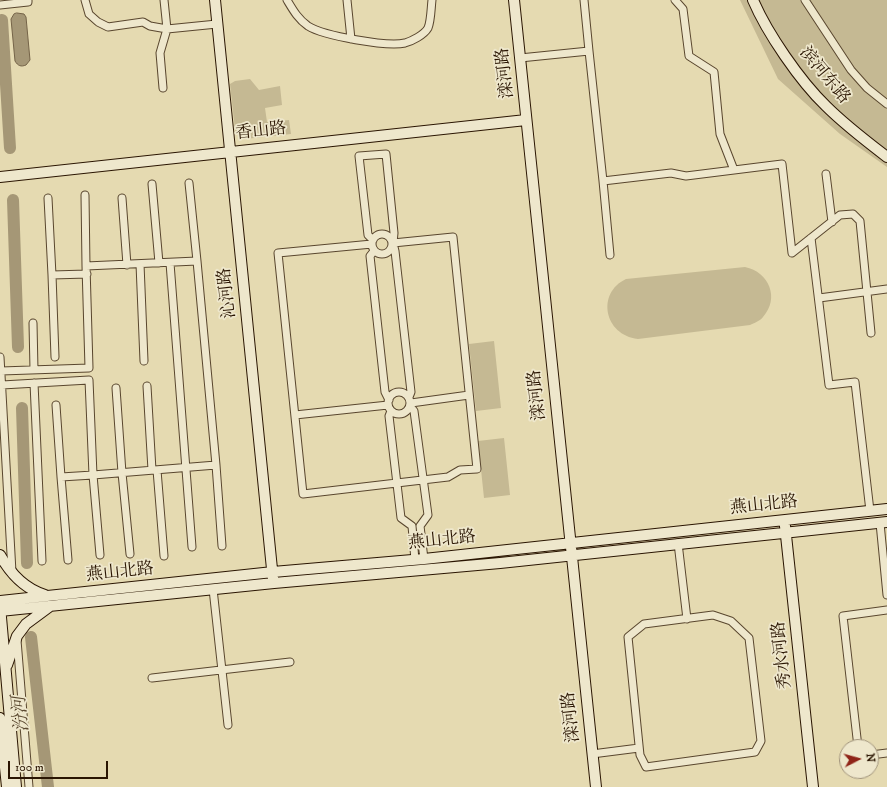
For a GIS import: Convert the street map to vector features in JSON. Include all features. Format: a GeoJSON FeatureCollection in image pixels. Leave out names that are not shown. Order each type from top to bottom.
{"type":"FeatureCollection","features":[{"type":"Feature","properties":{"kind":"street"},"geometry":{"type":"LineString","coordinates":[[0,5],[28,2],[28,0]]}},
{"type":"Feature","properties":{"kind":"street"},"geometry":{"type":"LineString","coordinates":[[85,0],[89,14],[98,22],[108,27],[143,22],[150,26],[167,29],[217,24]]}},
{"type":"Feature","properties":{"kind":"street"},"geometry":{"type":"LineString","coordinates":[[163,88],[160,53],[167,29],[164,0]]}},
{"type":"Feature","properties":{"kind":"street","name":"沁河路"},"geometry":{"type":"LineString","coordinates":[[215,0],[274,583]]}},
{"type":"Feature","properties":{"kind":"street"},"geometry":{"type":"LineString","coordinates":[[287,0],[296,16],[309,26],[338,37],[404,43],[417,38],[428,27],[432,0]]}},
{"type":"Feature","properties":{"kind":"street"},"geometry":{"type":"LineString","coordinates":[[347,0],[351,39]]}},
{"type":"Feature","properties":{"kind":"street","name":"滦河路"},"geometry":{"type":"LineString","coordinates":[[514,0],[596,787]]}},
{"type":"Feature","properties":{"kind":"street"},"geometry":{"type":"LineString","coordinates":[[584,0],[610,255]]}},
{"type":"Feature","properties":{"kind":"street"},"geometry":{"type":"LineString","coordinates":[[675,0],[683,9],[689,56],[714,72],[720,134],[734,170]]}},
{"type":"Feature","properties":{"kind":"street","name":"滨河东路"},"geometry":{"type":"LineString","coordinates":[[753,0],[778,45],[800,76],[825,106],[887,158]]}},
{"type":"Feature","properties":{"kind":"street"},"geometry":{"type":"LineString","coordinates":[[804,0],[851,70],[867,88],[887,104]]}},
{"type":"Feature","properties":{"kind":"street"},"geometry":{"type":"LineString","coordinates":[[520,58],[589,51]]}},
{"type":"Feature","properties":{"kind":"street","name":"香山路"},"geometry":{"type":"LineString","coordinates":[[0,178],[230,151],[526,120]]}},
{"type":"Feature","properties":{"kind":"street"},"geometry":{"type":"LineString","coordinates":[[386,154],[394,234],[392,248],[386,254],[374,251],[372,242],[368,235],[359,156],[386,154]]}},
{"type":"Feature","properties":{"kind":"street"},"geometry":{"type":"LineString","coordinates":[[603,181],[671,173],[686,176],[782,164],[792,253],[840,215],[853,214],[860,221],[871,334]]}},
{"type":"Feature","properties":{"kind":"street"},"geometry":{"type":"LineString","coordinates":[[826,174],[832,222]]}},
{"type":"Feature","properties":{"kind":"street"},"geometry":{"type":"LineString","coordinates":[[190,183],[222,546]]}},
{"type":"Feature","properties":{"kind":"street"},"geometry":{"type":"LineString","coordinates":[[152,184],[159,263]]}},
{"type":"Feature","properties":{"kind":"street"},"geometry":{"type":"LineString","coordinates":[[1,371],[89,368],[85,195]]}},
{"type":"Feature","properties":{"kind":"street"},"geometry":{"type":"LineString","coordinates":[[48,198],[55,357]]}},
{"type":"Feature","properties":{"kind":"street"},"geometry":{"type":"LineString","coordinates":[[122,198],[127,264]]}},
{"type":"Feature","properties":{"kind":"street"},"geometry":{"type":"LineString","coordinates":[[372,242],[375,236],[383,233],[390,237],[396,251],[411,392],[410,402],[402,414],[390,405],[385,392],[370,256],[374,251]]}},
{"type":"Feature","properties":{"kind":"street"},"geometry":{"type":"LineString","coordinates":[[372,242],[278,253],[303,494],[448,477],[460,470],[477,469],[453,237],[392,243]]}},
{"type":"Feature","properties":{"kind":"street"},"geometry":{"type":"LineString","coordinates":[[811,238],[829,385],[855,382],[870,511]]}},
{"type":"Feature","properties":{"kind":"street"},"geometry":{"type":"LineString","coordinates":[[52,275],[127,264],[197,261]]}},
{"type":"Feature","properties":{"kind":"street"},"geometry":{"type":"LineString","coordinates":[[170,263],[192,547]]}},
{"type":"Feature","properties":{"kind":"street"},"geometry":{"type":"LineString","coordinates":[[140,264],[144,361]]}},
{"type":"Feature","properties":{"kind":"street"},"geometry":{"type":"LineString","coordinates":[[819,298],[887,289]]}},
{"type":"Feature","properties":{"kind":"street"},"geometry":{"type":"LineString","coordinates":[[33,323],[34,370]]}},
{"type":"Feature","properties":{"kind":"street"},"geometry":{"type":"LineString","coordinates":[[0,357],[12,572]]}},
{"type":"Feature","properties":{"kind":"street"},"geometry":{"type":"LineString","coordinates":[[2,385],[89,380],[93,475],[100,555]]}},
{"type":"Feature","properties":{"kind":"street"},"geometry":{"type":"LineString","coordinates":[[34,383],[42,561]]}},
{"type":"Feature","properties":{"kind":"street"},"geometry":{"type":"LineString","coordinates":[[147,386],[154,470],[164,556]]}},
{"type":"Feature","properties":{"kind":"street"},"geometry":{"type":"LineString","coordinates":[[116,388],[130,554]]}},
{"type":"Feature","properties":{"kind":"street"},"geometry":{"type":"LineString","coordinates":[[397,392],[405,393],[414,411],[428,515],[420,526],[419,559],[412,526],[401,518],[388,416],[390,405],[397,392]]}},
{"type":"Feature","properties":{"kind":"street"},"geometry":{"type":"LineString","coordinates":[[410,402],[470,395]]}},
{"type":"Feature","properties":{"kind":"street"},"geometry":{"type":"LineString","coordinates":[[56,405],[68,560]]}},
{"type":"Feature","properties":{"kind":"street"},"geometry":{"type":"LineString","coordinates":[[295,414],[390,405]]}},
{"type":"Feature","properties":{"kind":"street"},"geometry":{"type":"LineString","coordinates":[[61,477],[216,465]]}},
{"type":"Feature","properties":{"kind":"street","name":"燕山北路"},"geometry":{"type":"LineString","coordinates":[[49,602],[272,572],[570,544],[887,509]]}},
{"type":"Feature","properties":{"kind":"street","name":"秀水河路"},"geometry":{"type":"LineString","coordinates":[[784,520],[813,787]]}},
{"type":"Feature","properties":{"kind":"street"},"geometry":{"type":"LineString","coordinates":[[883,522],[887,595]]}},
{"type":"Feature","properties":{"kind":"street","name":"燕山北路"},"geometry":{"type":"LineString","coordinates":[[0,604],[49,602],[213,589],[571,555],[883,522]]}},
{"type":"Feature","properties":{"kind":"street"},"geometry":{"type":"LineString","coordinates":[[678,543],[687,619]]}},
{"type":"Feature","properties":{"kind":"street"},"geometry":{"type":"LineString","coordinates":[[0,555],[22,583],[49,602],[26,624],[17,636],[6,668]]}},
{"type":"Feature","properties":{"kind":"street"},"geometry":{"type":"LineString","coordinates":[[213,589],[228,725]]}},
{"type":"Feature","properties":{"kind":"street"},"geometry":{"type":"LineString","coordinates":[[0,604],[16,787]]}},
{"type":"Feature","properties":{"kind":"street"},"geometry":{"type":"LineString","coordinates":[[857,739],[843,616],[887,610]]}},
{"type":"Feature","properties":{"kind":"street"},"geometry":{"type":"LineString","coordinates":[[713,615],[731,621],[749,638],[761,741],[755,752],[646,767],[640,755],[639,748],[628,637],[644,624],[713,615]]}},
{"type":"Feature","properties":{"kind":"street"},"geometry":{"type":"LineString","coordinates":[[17,636],[23,692],[24,733],[29,787]]}},
{"type":"Feature","properties":{"kind":"street"},"geometry":{"type":"LineString","coordinates":[[152,678],[290,662]]}},
{"type":"Feature","properties":{"kind":"street"},"geometry":{"type":"LineString","coordinates":[[0,718],[7,787]]}},
{"type":"Feature","properties":{"kind":"street"},"geometry":{"type":"LineString","coordinates":[[592,754],[639,748]]}},
{"type":"Feature","properties":{"kind":"shaded area"},"geometry":{"type":"Polygon","coordinates":[[[740,0],[887,0],[887,167],[840,134],[778,79],[740,0]]]}},
{"type":"Feature","properties":{"kind":"shaded area"},"geometry":{"type":"Polygon","coordinates":[[[14,14],[24,14],[26,17],[30,60],[23,66],[18,65],[15,61],[11,19],[14,14]]]}},
{"type":"Feature","properties":{"kind":"shaded area"},"geometry":{"type":"Polygon","coordinates":[[[250,79],[259,90],[280,86],[282,105],[265,108],[267,122],[289,120],[291,134],[245,139],[241,138],[235,130],[230,84],[235,81],[250,79]]]}},
{"type":"Feature","properties":{"kind":"shaded area"},"geometry":{"type":"Polygon","coordinates":[[[745,267],[760,274],[766,280],[771,294],[771,302],[768,310],[762,318],[750,325],[638,339],[626,336],[611,322],[608,313],[610,294],[617,285],[626,279],[745,267]]]}},
{"type":"Feature","properties":{"kind":"shaded area"},"geometry":{"type":"Polygon","coordinates":[[[494,341],[501,408],[476,411],[469,344],[494,341]]]}},
{"type":"Feature","properties":{"kind":"shaded area"},"geometry":{"type":"Polygon","coordinates":[[[504,438],[510,495],[484,498],[478,441],[504,438]]]}},
{"type":"Feature","properties":{"kind":"waterway","name":"汾河"},"geometry":{"type":"LineString","coordinates":[[2,20],[10,148]]}},
{"type":"Feature","properties":{"kind":"waterway","name":"汾河"},"geometry":{"type":"LineString","coordinates":[[13,200],[18,347]]}},
{"type":"Feature","properties":{"kind":"waterway","name":"汾河"},"geometry":{"type":"LineString","coordinates":[[22,408],[27,563]]}},
{"type":"Feature","properties":{"kind":"waterway","name":"汾河"},"geometry":{"type":"LineString","coordinates":[[31,637],[48,787]]}}]}
